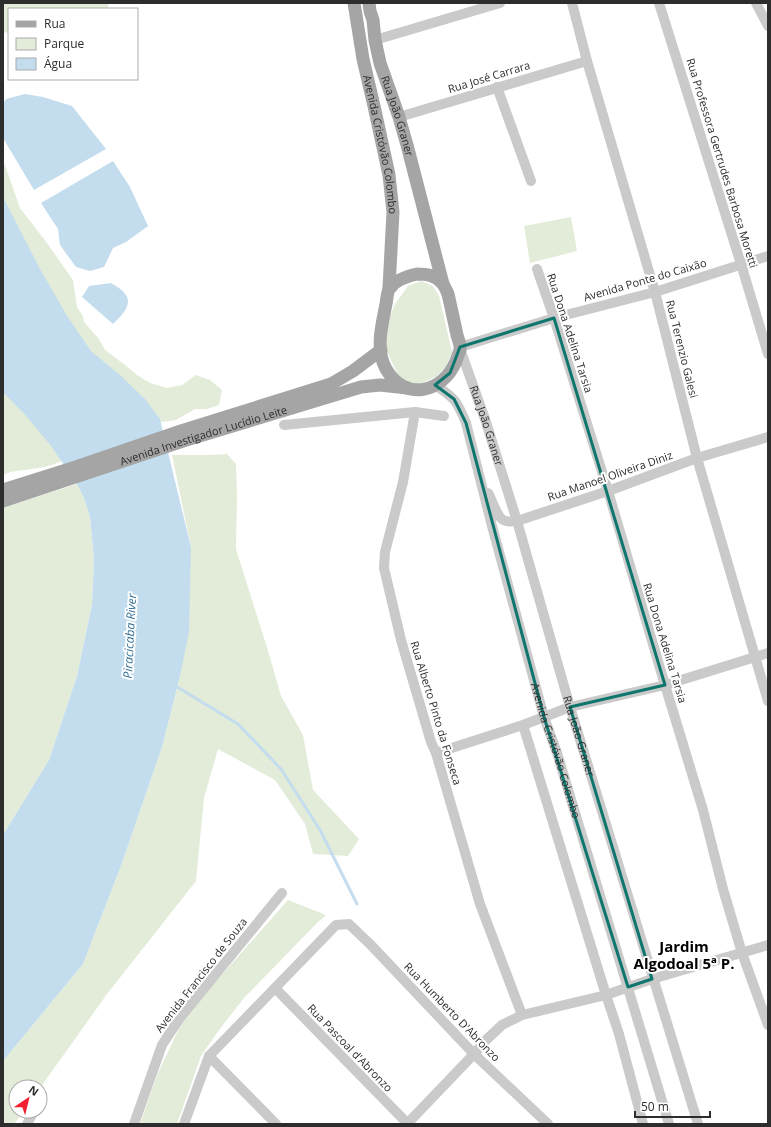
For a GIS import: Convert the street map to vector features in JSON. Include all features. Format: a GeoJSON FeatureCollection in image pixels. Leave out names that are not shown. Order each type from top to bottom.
{"type":"FeatureCollection","features":[{"type":"Feature","properties":{"kind":"main road","name":"Avenida Cristóvão Colombo"},"geometry":{"type":"LineString","coordinates":[[354,3],[363,59],[389,175],[392,212],[389,288]]}},
{"type":"Feature","properties":{"kind":"main road"},"geometry":{"type":"LineString","coordinates":[[372,6],[375,40]]}},
{"type":"Feature","properties":{"kind":"main road","name":"Rua João Graner"},"geometry":{"type":"LineString","coordinates":[[375,40],[380,63],[399,117],[443,284]]}},
{"type":"Feature","properties":{"kind":"main road"},"geometry":{"type":"LineString","coordinates":[[417,274],[434,276],[443,284],[448,294],[460,348],[450,373],[444,379],[425,389],[411,390],[401,386],[393,379],[382,361],[380,336],[389,288],[406,276],[417,274]]}},
{"type":"Feature","properties":{"kind":"main road","name":"Avenida Investigador Lucídio Leite"},"geometry":{"type":"LineString","coordinates":[[3,501],[55,479],[331,384],[353,371],[380,350]]}},
{"type":"Feature","properties":{"kind":"main road","name":"Avenida Investigador Lucídio Leite"},"geometry":{"type":"LineString","coordinates":[[182,436],[361,387],[380,385],[407,388]]}},
{"type":"Feature","properties":{"kind":"main road","name":"Avenida Investigador Lucídio Leite"},"geometry":{"type":"LineString","coordinates":[[3,490],[55,479]]}},
{"type":"Feature","properties":{"kind":"street"},"geometry":{"type":"LineString","coordinates":[[375,40],[500,3]]}},
{"type":"Feature","properties":{"kind":"street","name":"Rua Terenzio Galesi"},"geometry":{"type":"LineString","coordinates":[[572,3],[587,60],[655,292],[697,458],[768,701]]}},
{"type":"Feature","properties":{"kind":"street","name":"Rua Professora Gertrudes Barbosa Moretti"},"geometry":{"type":"LineString","coordinates":[[659,3],[768,354]]}},
{"type":"Feature","properties":{"kind":"street"},"geometry":{"type":"LineString","coordinates":[[756,3],[768,26]]}},
{"type":"Feature","properties":{"kind":"street","name":"Rua José Carrara"},"geometry":{"type":"LineString","coordinates":[[399,117],[587,60]]}},
{"type":"Feature","properties":{"kind":"street"},"geometry":{"type":"LineString","coordinates":[[497,87],[531,181]]}},
{"type":"Feature","properties":{"kind":"street","name":"Avenida Ponte do Caixão"},"geometry":{"type":"LineString","coordinates":[[460,348],[554,318],[655,292],[768,256]]}},
{"type":"Feature","properties":{"kind":"street","name":"Rua Dona Adelina Tarsia"},"geometry":{"type":"LineString","coordinates":[[537,269],[554,318],[608,492],[703,810],[723,889],[742,953],[768,1025]]}},
{"type":"Feature","properties":{"kind":"street","name":"Rua João Graner"},"geometry":{"type":"LineString","coordinates":[[460,348],[485,419],[570,708],[698,1124]]}},
{"type":"Feature","properties":{"kind":"street","name":"Avenida Cristóvão Colombo"},"geometry":{"type":"LineString","coordinates":[[435,385],[454,399],[466,423],[480,481],[544,717],[557,753],[669,1124]]}},
{"type":"Feature","properties":{"kind":"street"},"geometry":{"type":"LineString","coordinates":[[284,425],[414,412],[444,416]]}},
{"type":"Feature","properties":{"kind":"street","name":"Rua Alberto Pinto da Fonseca"},"geometry":{"type":"LineString","coordinates":[[414,412],[403,482],[385,552],[384,568],[401,640],[480,904],[522,1015]]}},
{"type":"Feature","properties":{"kind":"street","name":"Rua Manoel Oliveira Diniz"},"geometry":{"type":"LineString","coordinates":[[516,521],[608,492],[697,458],[768,437]]}},
{"type":"Feature","properties":{"kind":"street"},"geometry":{"type":"LineString","coordinates":[[480,481],[490,495],[498,515],[502,520],[506,522],[516,521]]}},
{"type":"Feature","properties":{"kind":"street"},"geometry":{"type":"LineString","coordinates":[[436,753],[524,725],[570,708],[665,685],[768,653]]}},
{"type":"Feature","properties":{"kind":"street"},"geometry":{"type":"LineString","coordinates":[[524,725],[619,1034],[643,1124]]}},
{"type":"Feature","properties":{"kind":"street","name":"Avenida Francisco de Souza"},"geometry":{"type":"LineString","coordinates":[[134,1124],[162,1045],[179,1019],[282,893]]}},
{"type":"Feature","properties":{"kind":"street","name":"Rua Humberto D'Abronzo"},"geometry":{"type":"LineString","coordinates":[[276,988],[336,925],[349,924],[374,948],[474,1054],[548,1124]]}},
{"type":"Feature","properties":{"kind":"street"},"geometry":{"type":"LineString","coordinates":[[407,1124],[485,1041],[502,1025],[522,1015],[606,995],[652,978],[768,945]]}},
{"type":"Feature","properties":{"kind":"street"},"geometry":{"type":"LineString","coordinates":[[184,1124],[209,1056],[276,988]]}},
{"type":"Feature","properties":{"kind":"street","name":"Rua Pascoal d'Abronzo"},"geometry":{"type":"LineString","coordinates":[[276,988],[407,1124]]}},
{"type":"Feature","properties":{"kind":"street"},"geometry":{"type":"LineString","coordinates":[[209,1056],[276,1124]]}},
{"type":"Feature","properties":{"kind":"highlighted area"},"geometry":{"type":"Polygon","coordinates":[[[554,318],[665,685],[570,707],[652,979],[628,987],[544,717],[466,423],[454,399],[435,385],[450,373],[460,347],[554,318]]]}},
{"type":"Feature","properties":{"kind":"green space"},"geometry":{"type":"Polygon","coordinates":[[[3,3],[109,3],[107,8],[8,8],[8,32],[3,33],[3,3]]]}},
{"type":"Feature","properties":{"kind":"green space"},"geometry":{"type":"Polygon","coordinates":[[[3,162],[20,208],[73,280],[77,307],[83,316],[84,322],[99,339],[105,350],[137,375],[150,383],[167,388],[182,385],[196,375],[210,380],[222,390],[219,405],[207,409],[195,409],[176,420],[161,422],[100,374],[3,210],[3,162]]]}},
{"type":"Feature","properties":{"kind":"green space"},"geometry":{"type":"Polygon","coordinates":[[[571,217],[577,251],[530,263],[524,226],[571,217]]]}},
{"type":"Feature","properties":{"kind":"green space"},"geometry":{"type":"Polygon","coordinates":[[[421,281],[433,286],[439,296],[452,352],[446,366],[437,376],[422,383],[409,383],[398,375],[386,349],[387,324],[395,304],[408,286],[421,281]]]}},
{"type":"Feature","properties":{"kind":"green space"},"geometry":{"type":"Polygon","coordinates":[[[3,380],[10,386],[62,461],[39,468],[13,471],[3,475],[3,380]]]}},
{"type":"Feature","properties":{"kind":"green space"},"geometry":{"type":"Polygon","coordinates":[[[227,454],[236,464],[236,549],[281,696],[303,735],[313,790],[359,839],[348,856],[313,854],[305,824],[275,780],[218,749],[204,798],[196,881],[107,994],[46,1079],[8,1079],[8,1119],[18,1119],[14,1124],[3,1124],[3,1061],[83,964],[122,863],[162,747],[180,676],[191,547],[172,455],[227,454]]]}},
{"type":"Feature","properties":{"kind":"green space"},"geometry":{"type":"Polygon","coordinates":[[[77,484],[84,498],[90,517],[94,559],[92,603],[77,676],[49,760],[3,835],[3,508],[77,484]]]}},
{"type":"Feature","properties":{"kind":"green space"},"geometry":{"type":"Polygon","coordinates":[[[288,900],[326,915],[244,998],[219,1030],[201,1056],[177,1124],[140,1124],[158,1073],[183,1020],[288,900]]]}},
{"type":"Feature","properties":{"kind":"water"},"geometry":{"type":"Polygon","coordinates":[[[25,94],[43,97],[72,106],[106,149],[34,190],[3,138],[3,103],[6,99],[25,94]]]}},
{"type":"Feature","properties":{"kind":"water"},"geometry":{"type":"Polygon","coordinates":[[[113,161],[130,187],[148,226],[126,242],[113,248],[104,267],[90,271],[76,267],[60,245],[58,229],[41,203],[113,161]]]}},
{"type":"Feature","properties":{"kind":"water","name":"Piracicaba River"},"geometry":{"type":"Polygon","coordinates":[[[3,197],[40,269],[67,316],[91,351],[120,375],[145,399],[160,419],[191,547],[189,632],[180,676],[162,747],[122,863],[83,964],[3,1061],[3,835],[49,760],[77,676],[92,604],[94,559],[90,517],[84,498],[77,484],[51,446],[28,418],[3,392],[3,197]]]}},
{"type":"Feature","properties":{"kind":"water"},"geometry":{"type":"Polygon","coordinates":[[[111,283],[123,291],[128,299],[125,311],[113,324],[82,297],[89,286],[111,283]]]}},
{"type":"Feature","properties":{"kind":"waterway"},"geometry":{"type":"LineString","coordinates":[[174,685],[238,724],[281,769],[320,830],[357,904]]}},
{"type":"Feature","properties":{"kind":"district","name":"Jardim Algodoal 5ª P."},"geometry":{"type":"Point","coordinates":[684,956]}}]}
